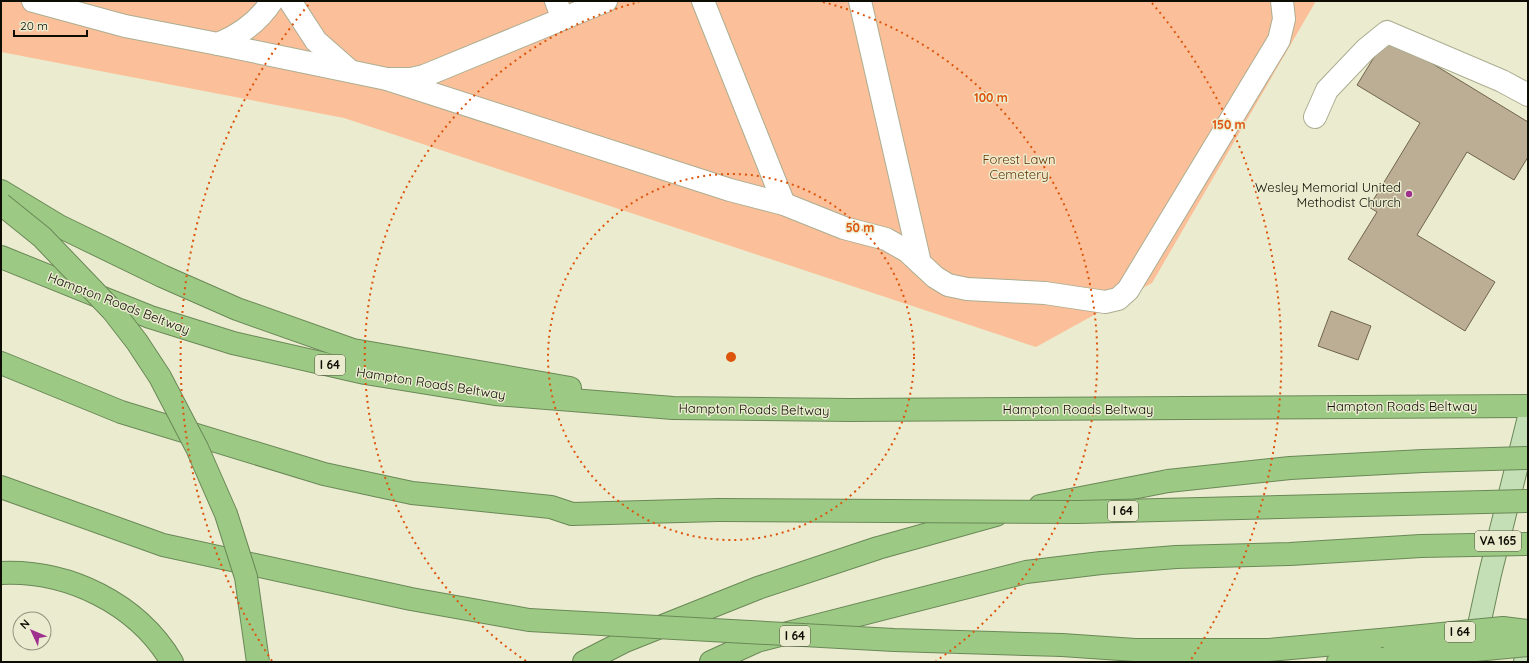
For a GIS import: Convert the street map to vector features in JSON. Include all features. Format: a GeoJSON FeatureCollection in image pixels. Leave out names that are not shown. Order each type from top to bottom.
{"type":"FeatureCollection","features":[{"type":"Feature","properties":{"kind":"highway"},"geometry":{"type":"LineString","coordinates":[[1,191],[59,226],[162,276],[237,309],[353,350],[498,374],[673,408]]}},
{"type":"Feature","properties":{"kind":"highway"},"geometry":{"type":"LineString","coordinates":[[1,204],[42,237],[113,311],[137,342],[160,377],[197,448],[226,514],[246,577],[258,662]]}},
{"type":"Feature","properties":{"kind":"highway","name":"Hampton Roads Beltway"},"geometry":{"type":"LineString","coordinates":[[1,257],[150,317],[233,343],[365,373],[495,394],[673,408],[850,410],[1528,406]]}},
{"type":"Feature","properties":{"kind":"highway","name":"I 64"},"geometry":{"type":"LineString","coordinates":[[1,362],[121,412],[324,474],[412,493],[551,507],[572,514],[718,510],[1078,512],[1528,501]]}},
{"type":"Feature","properties":{"kind":"highway"},"geometry":{"type":"LineString","coordinates":[[584,662],[625,641],[758,588],[878,548],[986,517],[1168,481],[1290,468],[1423,461],[1528,458]]}},
{"type":"Feature","properties":{"kind":"highway","name":"I 64"},"geometry":{"type":"LineString","coordinates":[[1,487],[162,545],[411,599],[529,620],[886,640],[1062,645],[1135,650],[1269,650],[1503,628],[1528,631]]}},
{"type":"Feature","properties":{"kind":"highway"},"geometry":{"type":"LineString","coordinates":[[711,662],[757,642],[1026,572],[1101,563],[1176,557],[1290,554],[1421,546],[1528,544]]}},
{"type":"Feature","properties":{"kind":"highway"},"geometry":{"type":"LineString","coordinates":[[1,573],[21,572],[73,582],[113,602],[135,619],[164,649],[172,662]]}},
{"type":"Feature","properties":{"kind":"highway"},"geometry":{"type":"LineString","coordinates":[[721,662],[757,642]]}},
{"type":"Feature","properties":{"kind":"highway"},"geometry":{"type":"LineString","coordinates":[[1338,662],[1528,645]]}},
{"type":"Feature","properties":{"kind":"main road","name":"VA 165"},"geometry":{"type":"LineString","coordinates":[[1471,662],[1490,574],[1528,421]]}},
{"type":"Feature","properties":{"kind":"main road"},"geometry":{"type":"LineString","coordinates":[[1525,662],[1528,650]]}},
{"type":"Feature","properties":{"kind":"lane"},"geometry":{"type":"LineString","coordinates":[[33,1],[125,26],[350,70],[387,79],[730,190],[784,204],[844,228],[886,239],[907,251],[935,277],[948,285],[967,289],[1046,293],[1105,302],[1118,299],[1128,290],[1279,40],[1284,19],[1282,1]]}},
{"type":"Feature","properties":{"kind":"lane"},"geometry":{"type":"LineString","coordinates":[[218,44],[231,38],[256,22],[272,1]]}},
{"type":"Feature","properties":{"kind":"lane"},"geometry":{"type":"LineString","coordinates":[[290,1],[316,41],[350,70]]}},
{"type":"Feature","properties":{"kind":"lane"},"geometry":{"type":"LineString","coordinates":[[387,79],[411,79],[424,76],[560,10],[606,1]]}},
{"type":"Feature","properties":{"kind":"lane"},"geometry":{"type":"LineString","coordinates":[[703,1],[784,204]]}},
{"type":"Feature","properties":{"kind":"lane"},"geometry":{"type":"LineString","coordinates":[[860,1],[920,264]]}},
{"type":"Feature","properties":{"kind":"lane"},"geometry":{"type":"LineString","coordinates":[[1314,117],[1327,90],[1366,49],[1387,32],[1502,81],[1528,95]]}},
{"type":"Feature","properties":{"kind":"green space","name":"Forest Lawn Cemetery"},"geometry":{"type":"Polygon","coordinates":[[[1,1],[1316,1],[1152,283],[1036,347],[344,118],[1,52],[1,1]]]}},
{"type":"Feature","properties":{"kind":"building","name":"Wesley Memorial United Methodist Church"},"geometry":{"type":"Polygon","coordinates":[[[1387,36],[1528,122],[1528,157],[1514,180],[1467,152],[1417,235],[1495,282],[1465,331],[1348,259],[1377,212],[1369,207],[1420,123],[1357,85],[1387,36]]]}},
{"type":"Feature","properties":{"kind":"building"},"geometry":{"type":"Polygon","coordinates":[[[1331,311],[1371,326],[1358,360],[1318,346],[1331,311]]]}},
{"type":"Feature","properties":{"kind":"place","name":"Wesley Memorial United Methodist Church"},"geometry":{"type":"Point","coordinates":[1409,194]}}]}
